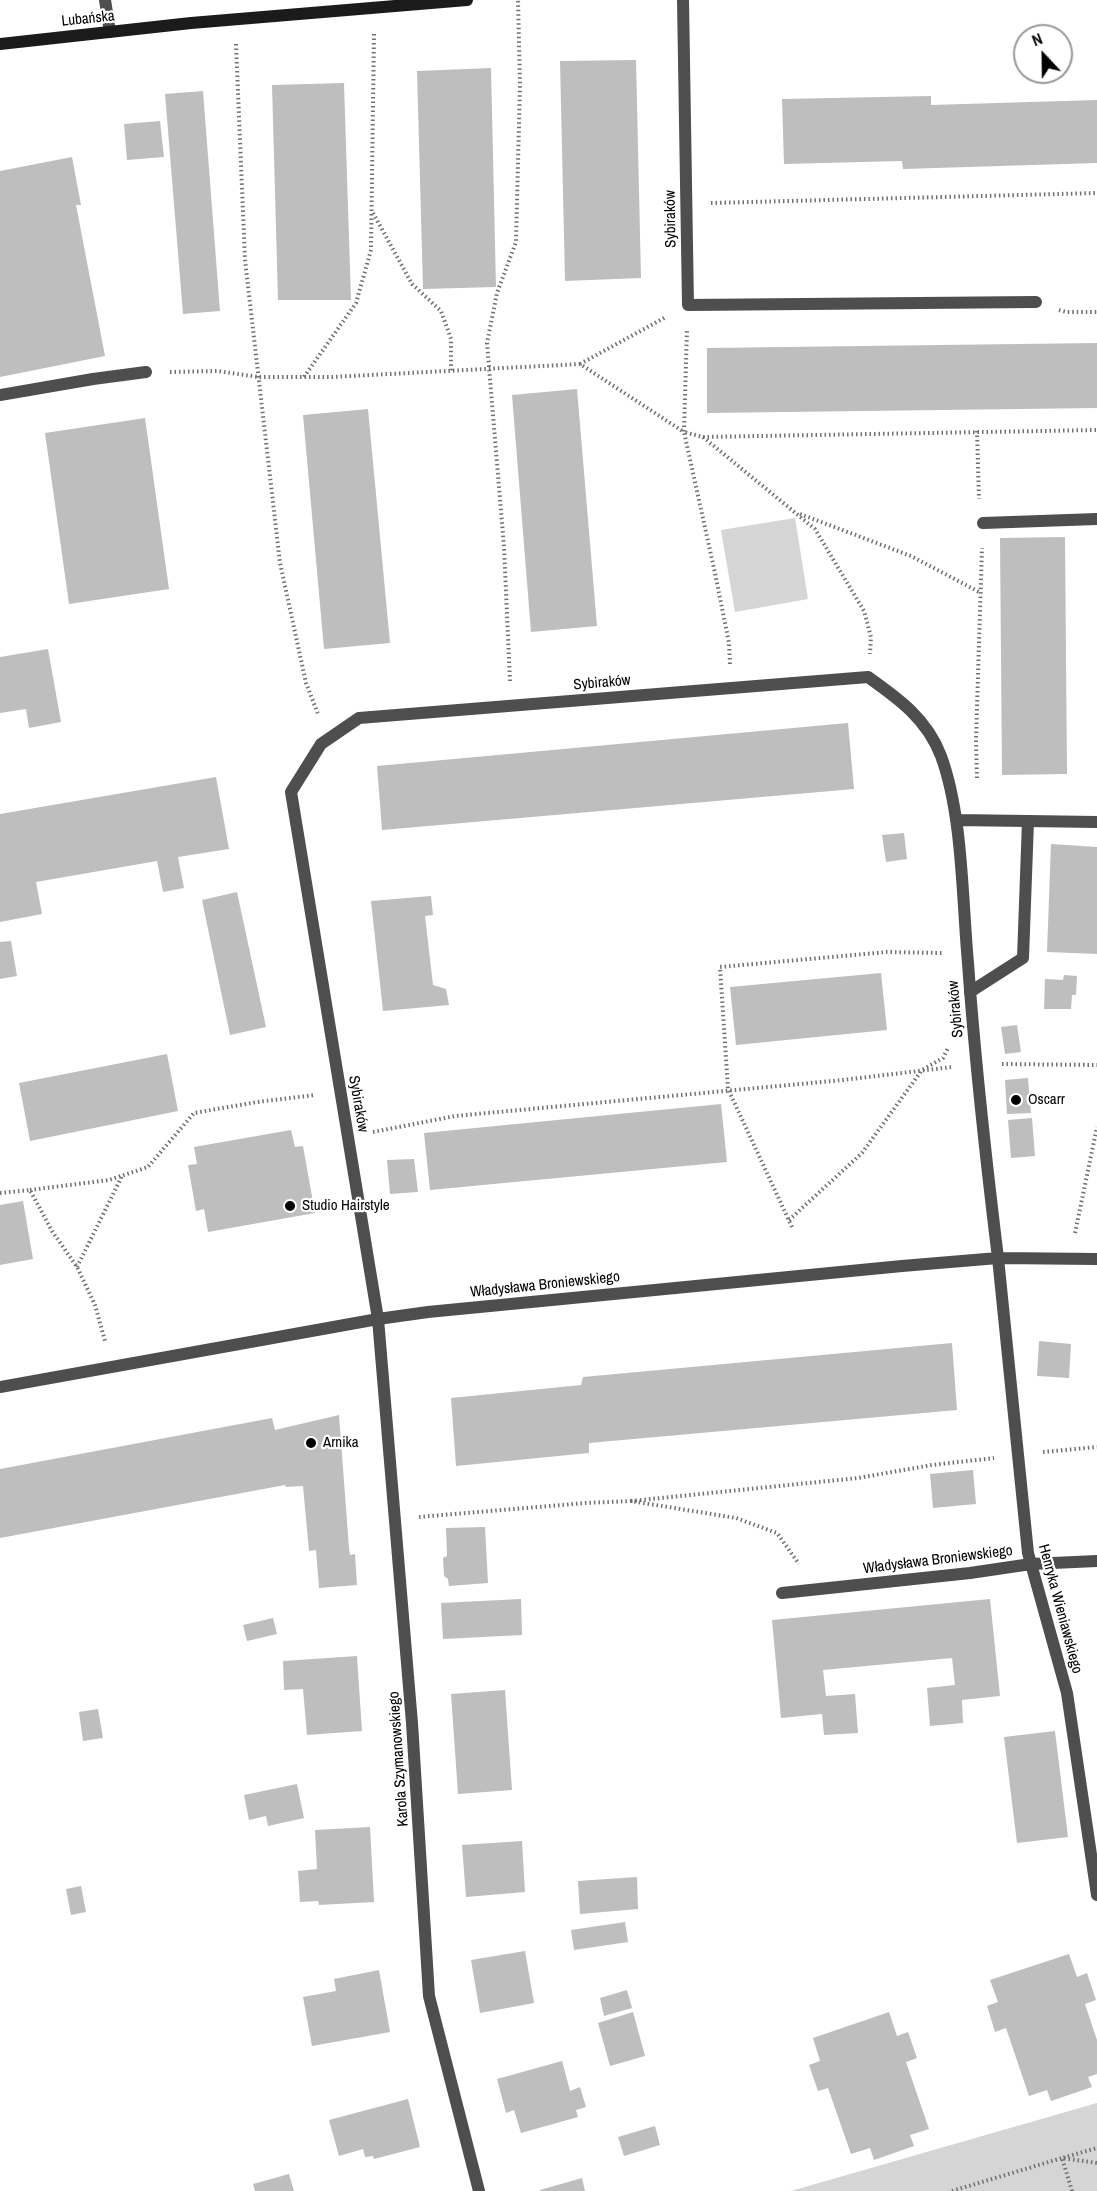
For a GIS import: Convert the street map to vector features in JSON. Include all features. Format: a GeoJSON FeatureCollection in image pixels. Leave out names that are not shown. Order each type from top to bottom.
{"type":"FeatureCollection","features":[{"type":"Feature","properties":{"kind":"main road","name":"Lubańska"},"geometry":{"type":"LineString","coordinates":[[0,44],[374,6],[467,0]]}},
{"type":"Feature","properties":{"kind":"street"},"geometry":{"type":"LineString","coordinates":[[105,0],[110,32]]}},
{"type":"Feature","properties":{"kind":"street","name":"Sybiraków"},"geometry":{"type":"LineString","coordinates":[[683,0],[688,305]]}},
{"type":"Feature","properties":{"kind":"street"},"geometry":{"type":"LineString","coordinates":[[688,305],[1036,302]]}},
{"type":"Feature","properties":{"kind":"street"},"geometry":{"type":"LineString","coordinates":[[0,395],[146,372]]}},
{"type":"Feature","properties":{"kind":"street"},"geometry":{"type":"LineString","coordinates":[[983,523],[1097,519]]}},
{"type":"Feature","properties":{"kind":"street","name":"Sybiraków"},"geometry":{"type":"LineString","coordinates":[[378,1319],[291,792],[321,744],[359,718],[868,677],[904,702],[924,724],[941,755],[956,820],[976,1064],[998,1258]]}},
{"type":"Feature","properties":{"kind":"street"},"geometry":{"type":"LineString","coordinates":[[956,820],[1097,822]]}},
{"type":"Feature","properties":{"kind":"street"},"geometry":{"type":"LineString","coordinates":[[970,992],[1023,958],[1028,821]]}},
{"type":"Feature","properties":{"kind":"street","name":"Władysława Broniewskiego"},"geometry":{"type":"LineString","coordinates":[[0,1387],[378,1319],[475,1307],[998,1258],[1097,1259]]}},
{"type":"Feature","properties":{"kind":"street","name":"Henryka Wieniawskiego"},"geometry":{"type":"LineString","coordinates":[[998,1258],[1028,1553],[1067,1693],[1097,1895]]}},
{"type":"Feature","properties":{"kind":"street","name":"Karola Szymanowskiego"},"geometry":{"type":"LineString","coordinates":[[378,1319],[412,1722],[429,1996],[479,2191]]}},
{"type":"Feature","properties":{"kind":"street","name":"Władysława Broniewskiego"},"geometry":{"type":"LineString","coordinates":[[782,1593],[970,1573],[1031,1564],[1097,1561]]}},
{"type":"Feature","properties":{"kind":"path"},"geometry":{"type":"LineString","coordinates":[[512,706],[504,547],[487,343],[496,292],[516,242],[520,85],[518,0]]}},
{"type":"Feature","properties":{"kind":"path"},"geometry":{"type":"LineString","coordinates":[[303,378],[356,303],[371,250],[374,6]]}},
{"type":"Feature","properties":{"kind":"path"},"geometry":{"type":"LineString","coordinates":[[233,20],[245,260],[280,562],[306,683],[328,739]]}},
{"type":"Feature","properties":{"kind":"path"},"geometry":{"type":"LineString","coordinates":[[686,203],[1097,193]]}},
{"type":"Feature","properties":{"kind":"path"},"geometry":{"type":"LineString","coordinates":[[371,211],[412,284],[441,311],[451,339],[451,371]]}},
{"type":"Feature","properties":{"kind":"path"},"geometry":{"type":"LineString","coordinates":[[1036,302],[1067,312],[1097,312]]}},
{"type":"Feature","properties":{"kind":"path"},"geometry":{"type":"LineString","coordinates":[[146,372],[217,371],[259,377],[303,378],[580,364],[688,305]]}},
{"type":"Feature","properties":{"kind":"path"},"geometry":{"type":"LineString","coordinates":[[688,305],[684,432],[729,643],[732,688]]}},
{"type":"Feature","properties":{"kind":"path"},"geometry":{"type":"LineString","coordinates":[[580,364],[684,432],[703,437],[1097,430]]}},
{"type":"Feature","properties":{"kind":"path"},"geometry":{"type":"LineString","coordinates":[[977,431],[977,492],[983,523],[977,764]]}},
{"type":"Feature","properties":{"kind":"path"},"geometry":{"type":"LineString","coordinates":[[703,437],[815,529],[864,611],[871,637]]}},
{"type":"Feature","properties":{"kind":"path"},"geometry":{"type":"LineString","coordinates":[[796,513],[911,556],[981,593]]}},
{"type":"Feature","properties":{"kind":"path"},"geometry":{"type":"LineString","coordinates":[[792,1227],[728,1089],[720,967],[887,952],[967,951]]}},
{"type":"Feature","properties":{"kind":"path"},"geometry":{"type":"LineString","coordinates":[[348,1136],[455,1116],[843,1080],[976,1064],[1097,1065]]}},
{"type":"Feature","properties":{"kind":"path"},"geometry":{"type":"LineString","coordinates":[[789,1220],[862,1153],[922,1070]]}},
{"type":"Feature","properties":{"kind":"path"},"geometry":{"type":"LineString","coordinates":[[0,1193],[109,1179],[148,1167],[194,1113],[257,1102],[341,1092]]}},
{"type":"Feature","properties":{"kind":"path"},"geometry":{"type":"LineString","coordinates":[[1075,1234],[1097,1127]]}},
{"type":"Feature","properties":{"kind":"path"},"geometry":{"type":"LineString","coordinates":[[77,1267],[122,1176]]}},
{"type":"Feature","properties":{"kind":"path"},"geometry":{"type":"LineString","coordinates":[[30,1190],[52,1231],[77,1267],[94,1305],[112,1368]]}},
{"type":"Feature","properties":{"kind":"path"},"geometry":{"type":"LineString","coordinates":[[395,1519],[631,1501],[858,1478],[932,1465],[1097,1447]]}},
{"type":"Feature","properties":{"kind":"path"},"geometry":{"type":"LineString","coordinates":[[631,1501],[736,1518],[777,1533],[798,1563],[809,1590]]}},
{"type":"Feature","properties":{"kind":"path"},"geometry":{"type":"LineString","coordinates":[[952,2191],[1097,2148]]}},
{"type":"Feature","properties":{"kind":"path"},"geometry":{"type":"LineString","coordinates":[[1062,2158],[1097,2163]]}},
{"type":"Feature","properties":{"kind":"path"},"geometry":{"type":"LineString","coordinates":[[1062,2158],[1072,2191]]}},
{"type":"Feature","properties":{"kind":"shaded area"},"geometry":{"type":"Polygon","coordinates":[[[795,518],[808,599],[735,612],[721,530],[795,518]]]}},
{"type":"Feature","properties":{"kind":"shaded area"},"geometry":{"type":"Polygon","coordinates":[[[1097,2103],[1097,2191],[791,2191],[1097,2103]]]}},
{"type":"Feature","properties":{"kind":"building"},"geometry":{"type":"Polygon","coordinates":[[[636,60],[641,278],[565,281],[560,61],[636,60]]]}},
{"type":"Feature","properties":{"kind":"building"},"geometry":{"type":"Polygon","coordinates":[[[491,68],[496,287],[423,289],[417,71],[491,68]]]}},
{"type":"Feature","properties":{"kind":"building"},"geometry":{"type":"Polygon","coordinates":[[[344,83],[351,300],[278,300],[272,85],[344,83]]]}},
{"type":"Feature","properties":{"kind":"building"},"geometry":{"type":"Polygon","coordinates":[[[203,91],[220,311],[183,314],[165,94],[203,91]]]}},
{"type":"Feature","properties":{"kind":"building"},"geometry":{"type":"Polygon","coordinates":[[[931,96],[931,105],[1097,100],[1097,163],[903,169],[902,161],[784,164],[782,99],[931,96]]]}},
{"type":"Feature","properties":{"kind":"building"},"geometry":{"type":"Polygon","coordinates":[[[160,121],[164,157],[127,160],[124,124],[160,121]]]}},
{"type":"Feature","properties":{"kind":"building"},"geometry":{"type":"Polygon","coordinates":[[[72,157],[81,205],[76,205],[105,356],[0,377],[0,171],[72,157]]]}},
{"type":"Feature","properties":{"kind":"building"},"geometry":{"type":"Polygon","coordinates":[[[1097,343],[1097,408],[707,413],[707,348],[1097,343]]]}},
{"type":"Feature","properties":{"kind":"building"},"geometry":{"type":"Polygon","coordinates":[[[577,389],[597,626],[531,632],[512,395],[577,389]]]}},
{"type":"Feature","properties":{"kind":"building"},"geometry":{"type":"Polygon","coordinates":[[[368,409],[390,643],[324,649],[303,415],[368,409]]]}},
{"type":"Feature","properties":{"kind":"building"},"geometry":{"type":"Polygon","coordinates":[[[145,418],[169,589],[69,604],[45,433],[145,418]]]}},
{"type":"Feature","properties":{"kind":"building"},"geometry":{"type":"Polygon","coordinates":[[[1065,537],[1067,774],[1002,775],[1000,538],[1065,537]]]}},
{"type":"Feature","properties":{"kind":"building"},"geometry":{"type":"Polygon","coordinates":[[[48,649],[61,722],[29,728],[26,709],[0,713],[0,657],[48,649]]]}},
{"type":"Feature","properties":{"kind":"building"},"geometry":{"type":"Polygon","coordinates":[[[848,723],[854,789],[382,830],[377,766],[848,723]]]}},
{"type":"Feature","properties":{"kind":"building"},"geometry":{"type":"Polygon","coordinates":[[[216,777],[229,849],[178,857],[184,888],[163,892],[157,861],[36,882],[42,914],[0,922],[0,814],[216,777]]]}},
{"type":"Feature","properties":{"kind":"building"},"geometry":{"type":"Polygon","coordinates":[[[904,833],[907,859],[886,862],[882,835],[904,833]]]}},
{"type":"Feature","properties":{"kind":"building"},"geometry":{"type":"Polygon","coordinates":[[[1051,844],[1097,847],[1097,954],[1047,952],[1051,844]]]}},
{"type":"Feature","properties":{"kind":"building"},"geometry":{"type":"Polygon","coordinates":[[[237,892],[266,1027],[230,1035],[202,900],[237,892]]]}},
{"type":"Feature","properties":{"kind":"building"},"geometry":{"type":"Polygon","coordinates":[[[431,896],[433,915],[425,916],[433,985],[446,989],[449,1005],[383,1011],[371,901],[431,896]]]}},
{"type":"Feature","properties":{"kind":"building"},"geometry":{"type":"Polygon","coordinates":[[[11,941],[17,976],[0,979],[0,942],[11,941]]]}},
{"type":"Feature","properties":{"kind":"building"},"geometry":{"type":"Polygon","coordinates":[[[881,973],[887,1030],[736,1045],[730,987],[881,973]]]}},
{"type":"Feature","properties":{"kind":"building"},"geometry":{"type":"Polygon","coordinates":[[[1064,975],[1077,976],[1076,995],[1072,995],[1071,1009],[1044,1009],[1045,979],[1063,980],[1064,975]]]}},
{"type":"Feature","properties":{"kind":"building"},"geometry":{"type":"Polygon","coordinates":[[[1017,1025],[1021,1052],[1005,1054],[1001,1027],[1017,1025]]]}},
{"type":"Feature","properties":{"kind":"building"},"geometry":{"type":"Polygon","coordinates":[[[167,1054],[178,1111],[30,1141],[19,1083],[167,1054]]]}},
{"type":"Feature","properties":{"kind":"building"},"geometry":{"type":"Polygon","coordinates":[[[1028,1078],[1031,1113],[1007,1114],[1005,1080],[1028,1078]]]}},
{"type":"Feature","properties":{"kind":"building"},"geometry":{"type":"Polygon","coordinates":[[[721,1104],[727,1162],[430,1190],[424,1133],[721,1104]]]}},
{"type":"Feature","properties":{"kind":"building"},"geometry":{"type":"Polygon","coordinates":[[[1032,1118],[1035,1156],[1011,1158],[1008,1120],[1032,1118]]]}},
{"type":"Feature","properties":{"kind":"building"},"geometry":{"type":"Polygon","coordinates":[[[291,1130],[295,1147],[303,1146],[315,1213],[208,1232],[204,1209],[196,1211],[188,1165],[197,1164],[194,1147],[291,1130]]]}},
{"type":"Feature","properties":{"kind":"building"},"geometry":{"type":"Polygon","coordinates":[[[414,1159],[418,1192],[390,1194],[387,1160],[414,1159]]]}},
{"type":"Feature","properties":{"kind":"building"},"geometry":{"type":"Polygon","coordinates":[[[23,1201],[33,1259],[0,1265],[0,1205],[23,1201]]]}},
{"type":"Feature","properties":{"kind":"building"},"geometry":{"type":"Polygon","coordinates":[[[1039,1341],[1071,1344],[1069,1378],[1037,1376],[1039,1341]]]}},
{"type":"Feature","properties":{"kind":"building"},"geometry":{"type":"Polygon","coordinates":[[[952,1343],[957,1410],[589,1443],[589,1453],[456,1466],[451,1398],[581,1385],[583,1377],[952,1343]]]}},
{"type":"Feature","properties":{"kind":"building"},"geometry":{"type":"Polygon","coordinates":[[[339,1415],[349,1548],[350,1555],[355,1554],[357,1585],[319,1588],[316,1550],[309,1551],[303,1486],[286,1487],[285,1485],[0,1538],[0,1469],[272,1418],[275,1430],[339,1415]]]}},
{"type":"Feature","properties":{"kind":"building"},"geometry":{"type":"Polygon","coordinates":[[[973,1470],[976,1504],[933,1508],[930,1474],[973,1470]]]}},
{"type":"Feature","properties":{"kind":"building"},"geometry":{"type":"Polygon","coordinates":[[[485,1527],[488,1583],[449,1586],[448,1579],[444,1576],[443,1558],[447,1556],[446,1528],[485,1527]]]}},
{"type":"Feature","properties":{"kind":"building"},"geometry":{"type":"Polygon","coordinates":[[[521,1599],[522,1635],[443,1639],[441,1603],[521,1599]]]}},
{"type":"Feature","properties":{"kind":"building"},"geometry":{"type":"Polygon","coordinates":[[[990,1599],[1000,1696],[962,1700],[963,1723],[930,1726],[927,1688],[955,1685],[952,1658],[823,1670],[826,1696],[855,1694],[858,1733],[824,1735],[822,1714],[781,1718],[772,1620],[990,1599]]]}},
{"type":"Feature","properties":{"kind":"building"},"geometry":{"type":"Polygon","coordinates":[[[273,1618],[277,1634],[247,1641],[243,1625],[273,1618]]]}},
{"type":"Feature","properties":{"kind":"building"},"geometry":{"type":"Polygon","coordinates":[[[357,1656],[362,1731],[307,1735],[303,1689],[284,1690],[283,1661],[357,1656]]]}},
{"type":"Feature","properties":{"kind":"building"},"geometry":{"type":"Polygon","coordinates":[[[505,1690],[512,1790],[458,1794],[451,1694],[505,1690]]]}},
{"type":"Feature","properties":{"kind":"building"},"geometry":{"type":"Polygon","coordinates":[[[98,1709],[103,1738],[83,1741],[79,1712],[98,1709]]]}},
{"type":"Feature","properties":{"kind":"building"},"geometry":{"type":"Polygon","coordinates":[[[1055,1731],[1068,1837],[1017,1843],[1004,1737],[1055,1731]]]}},
{"type":"Feature","properties":{"kind":"building"},"geometry":{"type":"Polygon","coordinates":[[[297,1784],[304,1818],[268,1826],[266,1816],[249,1820],[244,1795],[297,1784]]]}},
{"type":"Feature","properties":{"kind":"building"},"geometry":{"type":"Polygon","coordinates":[[[370,1827],[374,1902],[319,1905],[318,1901],[300,1902],[298,1871],[317,1869],[315,1830],[370,1827]]]}},
{"type":"Feature","properties":{"kind":"building"},"geometry":{"type":"Polygon","coordinates":[[[522,1841],[525,1892],[466,1897],[462,1845],[522,1841]]]}},
{"type":"Feature","properties":{"kind":"building"},"geometry":{"type":"Polygon","coordinates":[[[637,1877],[638,1909],[580,1914],[578,1881],[637,1877]]]}},
{"type":"Feature","properties":{"kind":"building"},"geometry":{"type":"Polygon","coordinates":[[[81,1886],[86,1912],[71,1915],[66,1889],[81,1886]]]}},
{"type":"Feature","properties":{"kind":"building"},"geometry":{"type":"Polygon","coordinates":[[[625,1922],[628,1942],[574,1950],[571,1930],[625,1922]]]}},
{"type":"Feature","properties":{"kind":"building"},"geometry":{"type":"Polygon","coordinates":[[[525,1951],[534,2003],[480,2013],[471,1960],[525,1951]]]}},
{"type":"Feature","properties":{"kind":"building"},"geometry":{"type":"Polygon","coordinates":[[[1069,1954],[1077,1977],[1087,1973],[1096,2000],[1085,2004],[1097,2040],[1097,2074],[1088,2077],[1092,2087],[1051,2101],[1047,2090],[1029,2096],[1006,2028],[995,2032],[987,2006],[998,2002],[990,1980],[1069,1954]]]}},
{"type":"Feature","properties":{"kind":"building"},"geometry":{"type":"Polygon","coordinates":[[[379,1970],[390,2032],[312,2046],[303,1997],[336,1991],[334,1979],[379,1970]]]}},
{"type":"Feature","properties":{"kind":"building"},"geometry":{"type":"Polygon","coordinates":[[[627,1990],[632,2008],[604,2016],[600,1998],[627,1990]]]}},
{"type":"Feature","properties":{"kind":"building"},"geometry":{"type":"Polygon","coordinates":[[[633,2012],[645,2056],[610,2066],[598,2023],[633,2012]]]}},
{"type":"Feature","properties":{"kind":"building"},"geometry":{"type":"Polygon","coordinates":[[[889,2012],[897,2036],[908,2032],[917,2058],[906,2062],[929,2129],[910,2135],[914,2146],[874,2160],[870,2148],[851,2154],[828,2088],[818,2091],[809,2065],[820,2061],[813,2038],[889,2012]]]}},
{"type":"Feature","properties":{"kind":"building"},"geometry":{"type":"Polygon","coordinates":[[[562,2061],[570,2091],[580,2087],[586,2107],[576,2110],[578,2117],[521,2133],[514,2110],[506,2113],[497,2079],[562,2061]]]}},
{"type":"Feature","properties":{"kind":"building"},"geometry":{"type":"Polygon","coordinates":[[[408,2099],[420,2147],[374,2159],[373,2156],[365,2157],[363,2149],[339,2156],[329,2120],[408,2099]]]}},
{"type":"Feature","properties":{"kind":"building"},"geometry":{"type":"Polygon","coordinates":[[[655,2126],[660,2145],[624,2156],[618,2137],[655,2126]]]}},
{"type":"Feature","properties":{"kind":"building"},"geometry":{"type":"Polygon","coordinates":[[[289,2174],[294,2191],[255,2191],[253,2184],[289,2174]]]}},
{"type":"Feature","properties":{"kind":"building"},"geometry":{"type":"Polygon","coordinates":[[[582,2178],[585,2191],[540,2191],[540,2190],[582,2178]]]}},
{"type":"Feature","properties":{"kind":"place","name":"Oscarr"},"geometry":{"type":"Point","coordinates":[1016,1100]}},
{"type":"Feature","properties":{"kind":"place","name":"Studio Hairstyle"},"geometry":{"type":"Point","coordinates":[290,1206]}},
{"type":"Feature","properties":{"kind":"place","name":"Arnika"},"geometry":{"type":"Point","coordinates":[311,1443]}}]}
